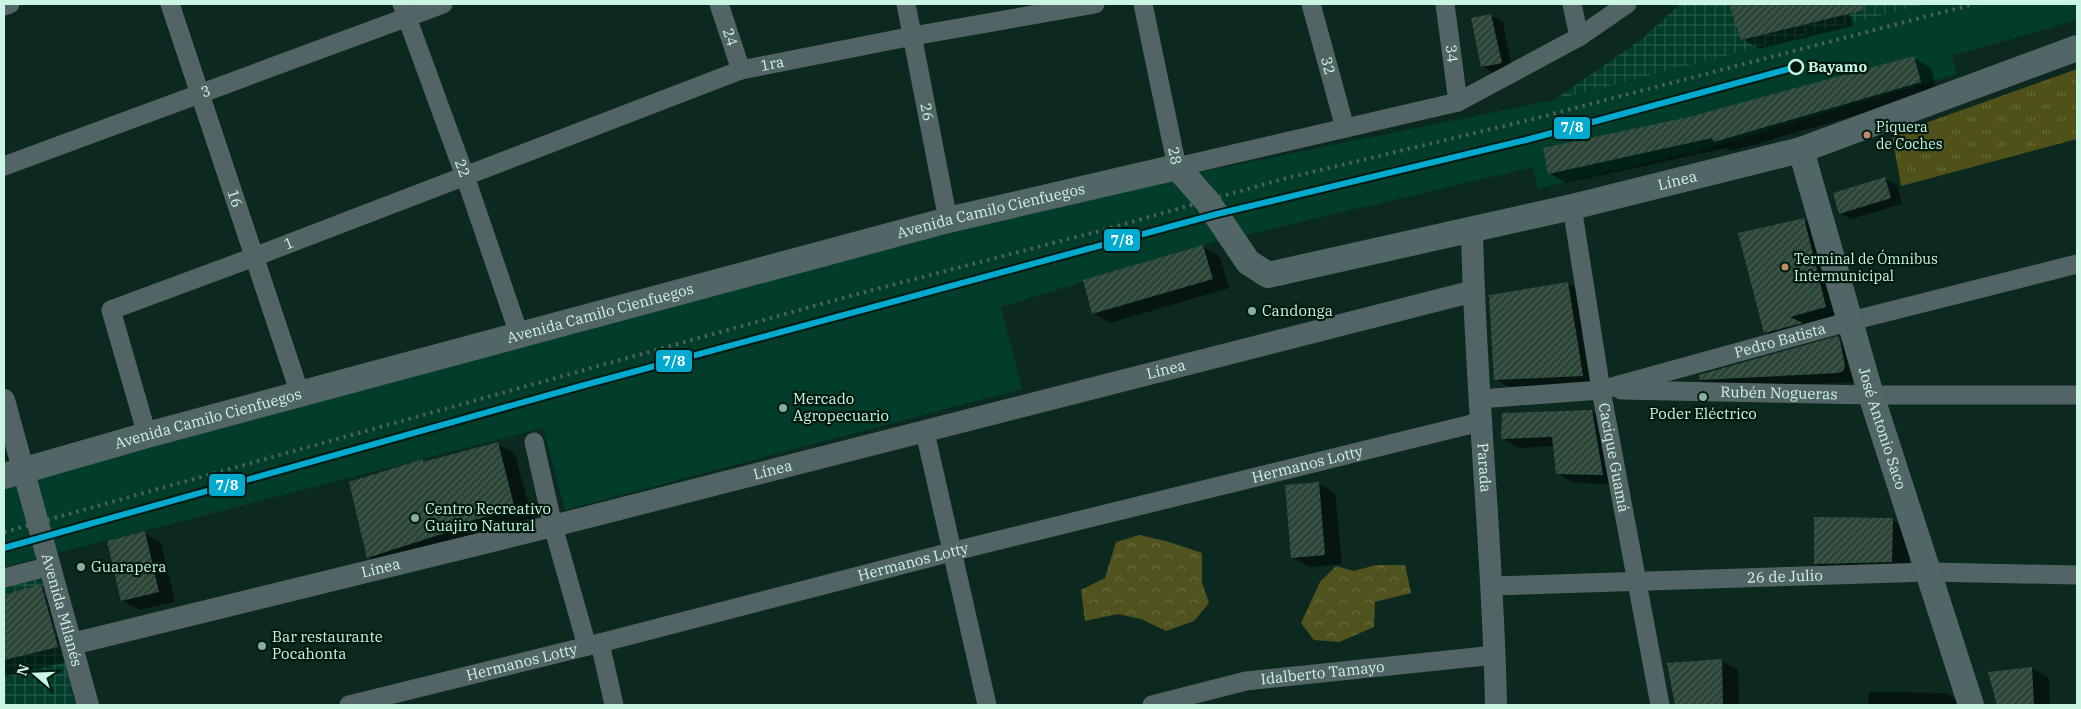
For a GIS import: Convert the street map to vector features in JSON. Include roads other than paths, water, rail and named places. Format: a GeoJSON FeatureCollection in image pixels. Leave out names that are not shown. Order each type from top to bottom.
{"type":"FeatureCollection","features":[{"type":"Feature","properties":{"kind":"main road","name":"Línea"},"geometry":{"type":"LineString","coordinates":[[1268,276],[1572,207],[1801,150],[2077,48]]}},
{"type":"Feature","properties":{"kind":"main road","name":"José Antonio Saco"},"geometry":{"type":"LineString","coordinates":[[1801,150],[1871,395],[1971,705]]}},
{"type":"Feature","properties":{"kind":"main road","name":"Avenida Camilo Cienfuegos"},"geometry":{"type":"LineString","coordinates":[[14,473],[519,334],[948,220],[1177,167]]}},
{"type":"Feature","properties":{"kind":"main road","name":"28"},"geometry":{"type":"LineString","coordinates":[[1177,167],[1207,200],[1248,262],[1268,276]]}},
{"type":"Feature","properties":{"kind":"street"},"geometry":{"type":"LineString","coordinates":[[4,6],[10,4]]}},
{"type":"Feature","properties":{"kind":"street","name":"16"},"geometry":{"type":"LineString","coordinates":[[170,4],[300,394]]}},
{"type":"Feature","properties":{"kind":"street","name":"3"},"geometry":{"type":"LineString","coordinates":[[4,166],[200,94],[404,11],[443,4]]}},
{"type":"Feature","properties":{"kind":"street","name":"24"},"geometry":{"type":"LineString","coordinates":[[719,4],[740,70]]}},
{"type":"Feature","properties":{"kind":"street","name":"26"},"geometry":{"type":"LineString","coordinates":[[906,4],[948,220]]}},
{"type":"Feature","properties":{"kind":"street","name":"1ra"},"geometry":{"type":"LineString","coordinates":[[465,176],[740,70],[913,36],[1095,4]]}},
{"type":"Feature","properties":{"kind":"street","name":"28"},"geometry":{"type":"LineString","coordinates":[[1143,4],[1177,167]]}},
{"type":"Feature","properties":{"kind":"street","name":"32"},"geometry":{"type":"LineString","coordinates":[[1311,4],[1345,128]]}},
{"type":"Feature","properties":{"kind":"street","name":"34"},"geometry":{"type":"LineString","coordinates":[[1445,4],[1458,102]]}},
{"type":"Feature","properties":{"kind":"street"},"geometry":{"type":"LineString","coordinates":[[1572,4],[1579,37]]}},
{"type":"Feature","properties":{"kind":"street"},"geometry":{"type":"LineString","coordinates":[[1177,167],[1458,102],[1579,37],[1627,4]]}},
{"type":"Feature","properties":{"kind":"street","name":"22"},"geometry":{"type":"LineString","coordinates":[[404,11],[465,176],[519,334]]}},
{"type":"Feature","properties":{"kind":"street","name":"1"},"geometry":{"type":"LineString","coordinates":[[147,435],[112,310],[465,176]]}},
{"type":"Feature","properties":{"kind":"street","name":"Cacique Guamá"},"geometry":{"type":"LineString","coordinates":[[1572,207],[1600,390],[1660,705]]}},
{"type":"Feature","properties":{"kind":"street","name":"Parada"},"geometry":{"type":"LineString","coordinates":[[1472,230],[1480,422],[1493,586],[1496,705]]}},
{"type":"Feature","properties":{"kind":"street","name":"Pedro Batista"},"geometry":{"type":"LineString","coordinates":[[1479,399],[1600,390],[1851,321],[2077,264]]}},
{"type":"Feature","properties":{"kind":"street","name":"Línea"},"geometry":{"type":"LineString","coordinates":[[72,644],[553,526],[1474,290]]}},
{"type":"Feature","properties":{"kind":"street","name":"Rubén Nogueras"},"geometry":{"type":"LineString","coordinates":[[1600,390],[1871,395],[2077,395]]}},
{"type":"Feature","properties":{"kind":"street","name":"Avenida Milanés"},"geometry":{"type":"LineString","coordinates":[[4,400],[14,473],[51,566],[88,705]]}},
{"type":"Feature","properties":{"kind":"street","name":"Hermanos Lotty"},"geometry":{"type":"LineString","coordinates":[[349,705],[951,552],[1480,422]]}},
{"type":"Feature","properties":{"kind":"street"},"geometry":{"type":"LineString","coordinates":[[925,432],[987,705]]}},
{"type":"Feature","properties":{"kind":"street"},"geometry":{"type":"LineString","coordinates":[[534,442],[553,526],[614,705]]}},
{"type":"Feature","properties":{"kind":"street"},"geometry":{"type":"LineString","coordinates":[[4,578],[51,566]]}},
{"type":"Feature","properties":{"kind":"street","name":"26 de Julio"},"geometry":{"type":"LineString","coordinates":[[1493,586],[1929,572],[2077,575]]}},
{"type":"Feature","properties":{"kind":"street","name":"Idalberto Tamayo"},"geometry":{"type":"LineString","coordinates":[[1152,705],[1246,681],[1495,655]]}},
{"type":"Feature","properties":{"kind":"railway"},"geometry":{"type":"LineString","coordinates":[[4,532],[846,297],[1103,230],[1283,179],[1533,119],[1974,4]]}},
{"type":"Feature","properties":{"kind":"place","name":"Bayamo"},"geometry":{"type":"Point","coordinates":[1796,67]}},
{"type":"Feature","properties":{"kind":"place","name":"Piquera de Coches"},"geometry":{"type":"Point","coordinates":[1867,135]}},
{"type":"Feature","properties":{"kind":"place","name":"Terminal de Ómnibus Intermunicipal"},"geometry":{"type":"Point","coordinates":[1785,267]}},
{"type":"Feature","properties":{"kind":"place","name":"Candonga"},"geometry":{"type":"Point","coordinates":[1252,311]}},
{"type":"Feature","properties":{"kind":"place","name":"Poder Eléctrico"},"geometry":{"type":"Point","coordinates":[1703,397]}},
{"type":"Feature","properties":{"kind":"place","name":"Mercado Agropecuario"},"geometry":{"type":"Point","coordinates":[783,408]}},
{"type":"Feature","properties":{"kind":"place","name":"Centro Recreativo Guajiro Natural"},"geometry":{"type":"Point","coordinates":[415,518]}},
{"type":"Feature","properties":{"kind":"place","name":"Guarapera"},"geometry":{"type":"Point","coordinates":[81,567]}},
{"type":"Feature","properties":{"kind":"place","name":"Bar restaurante Pocahonta"},"geometry":{"type":"Point","coordinates":[262,646]}}]}
